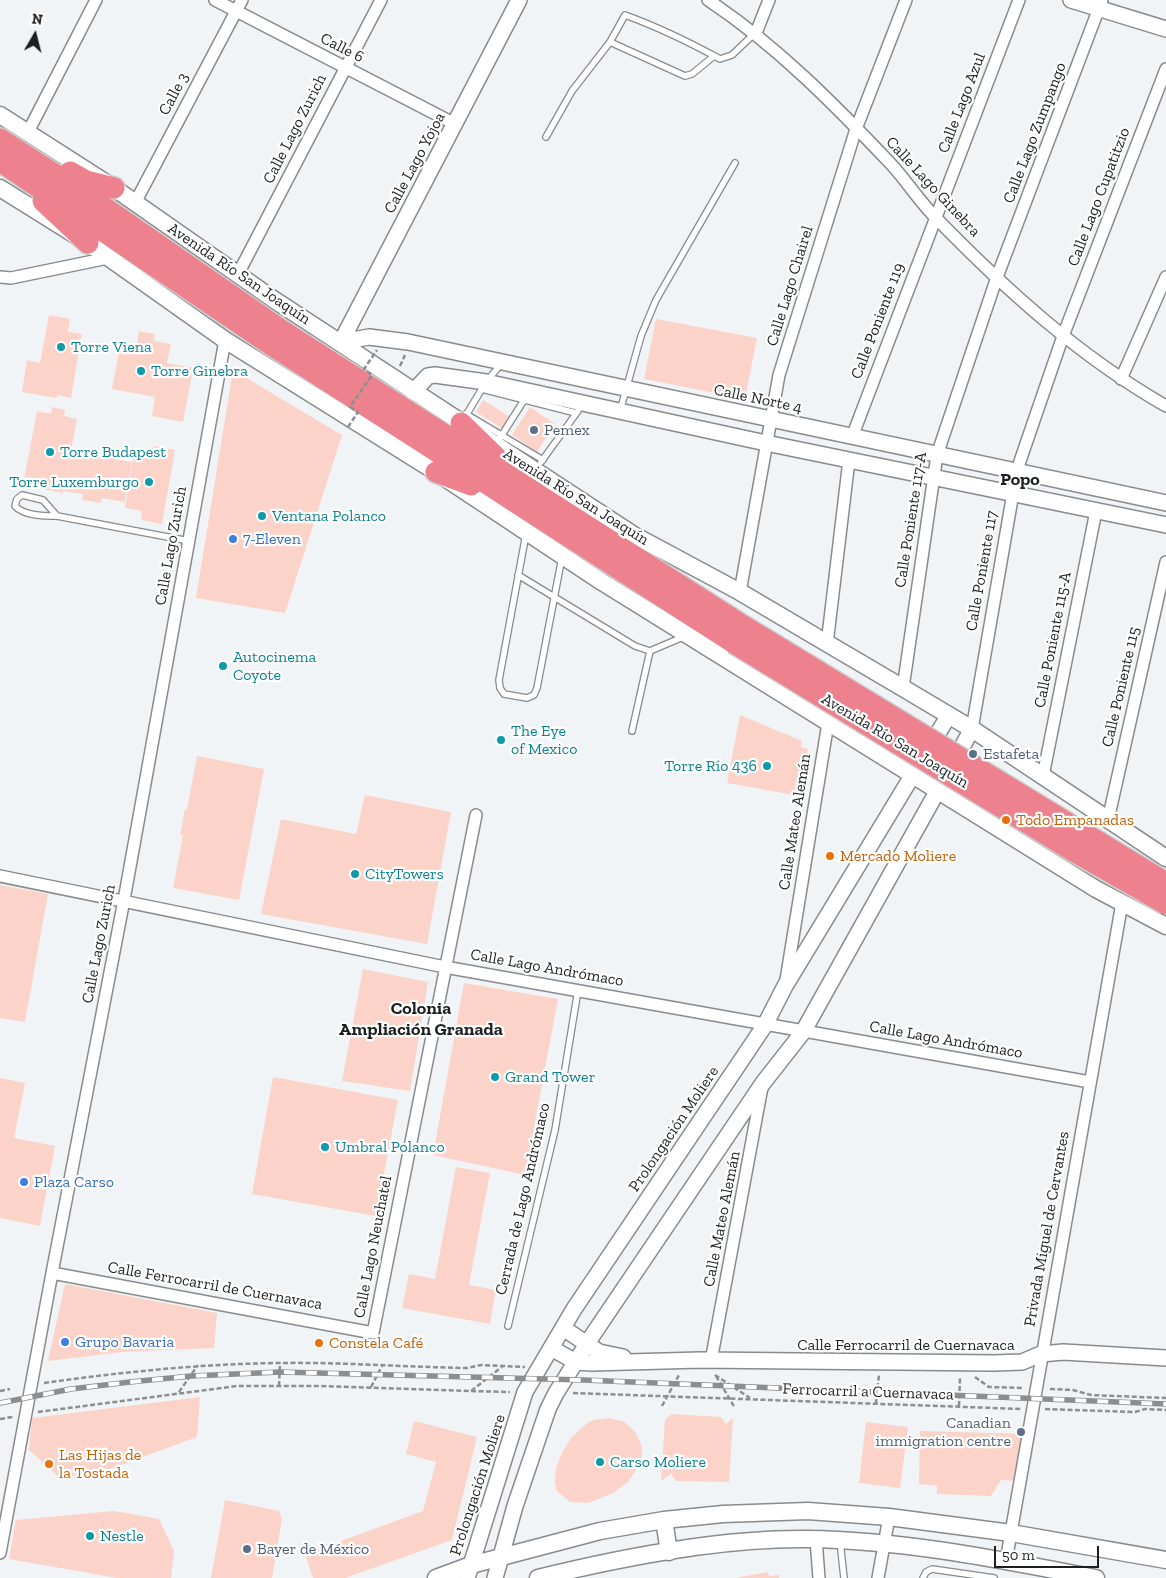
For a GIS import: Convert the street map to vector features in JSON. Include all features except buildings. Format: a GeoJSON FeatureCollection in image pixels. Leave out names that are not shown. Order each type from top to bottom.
{"type":"FeatureCollection","features":[{"type":"Feature","properties":{"kind":"highway","name":"Avenida Río San Joaquín"},"geometry":{"type":"LineString","coordinates":[[0,139],[512,490]]}},
{"type":"Feature","properties":{"kind":"highway"},"geometry":{"type":"LineString","coordinates":[[24,154],[52,161],[86,181],[114,188]]}},
{"type":"Feature","properties":{"kind":"highway"},"geometry":{"type":"LineString","coordinates":[[0,162],[88,244]]}},
{"type":"Feature","properties":{"kind":"highway","name":"Avenida Río San Joaquín"},"geometry":{"type":"LineString","coordinates":[[0,162],[273,346],[512,490],[1067,847],[1166,904]]}},
{"type":"Feature","properties":{"kind":"highway"},"geometry":{"type":"LineString","coordinates":[[464,418],[480,443],[502,462],[512,490]]}},
{"type":"Feature","properties":{"kind":"highway"},"geometry":{"type":"LineString","coordinates":[[436,472],[512,490]]}},
{"type":"Feature","properties":{"kind":"highway","name":"Avenida Río San Joaquín"},"geometry":{"type":"LineString","coordinates":[[739,635],[1166,883]]}},
{"type":"Feature","properties":{"kind":"main road","name":"Avenida Río San Joaquín"},"geometry":{"type":"LineString","coordinates":[[0,114],[114,188],[410,389],[464,418],[539,465],[632,534],[740,592],[949,715],[1166,858]]}},
{"type":"Feature","properties":{"kind":"main road","name":"Avenida Río San Joaquín"},"geometry":{"type":"LineString","coordinates":[[0,188],[88,244],[224,340],[436,472],[562,556],[1096,889],[1166,926]]}},
{"type":"Feature","properties":{"kind":"main road"},"geometry":{"type":"LineString","coordinates":[[1096,889],[1100,870],[1107,857],[1130,836]]}},
{"type":"Feature","properties":{"kind":"main road"},"geometry":{"type":"LineString","coordinates":[[436,1578],[469,1571],[500,1558],[600,1531],[664,1520],[723,1514],[808,1511],[889,1517],[1011,1533],[1166,1560]]}},
{"type":"Feature","properties":{"kind":"main road"},"geometry":{"type":"LineString","coordinates":[[664,1520],[669,1552]]}},
{"type":"Feature","properties":{"kind":"main road"},"geometry":{"type":"LineString","coordinates":[[538,1578],[604,1562],[728,1543],[816,1539],[884,1544],[1006,1561],[1096,1578]]}},
{"type":"Feature","properties":{"kind":"street"},"geometry":{"type":"LineString","coordinates":[[28,132],[96,0]]}},
{"type":"Feature","properties":{"kind":"street","name":"Calle 6"},"geometry":{"type":"LineString","coordinates":[[215,0],[455,124]]}},
{"type":"Feature","properties":{"kind":"street","name":"Calle 3"},"geometry":{"type":"LineString","coordinates":[[135,203],[242,0]]}},
{"type":"Feature","properties":{"kind":"street","name":"Calle Lago Zurich"},"geometry":{"type":"LineString","coordinates":[[238,274],[380,0]]}},
{"type":"Feature","properties":{"kind":"street","name":"Calle Lago Yojoa"},"geometry":{"type":"LineString","coordinates":[[341,342],[518,0]]}},
{"type":"Feature","properties":{"kind":"street","name":"Calle Lago Ginebra"},"geometry":{"type":"LineString","coordinates":[[708,0],[756,33],[811,81],[891,164],[935,217],[997,277],[1063,336],[1121,379],[1166,406]]}},
{"type":"Feature","properties":{"kind":"street"},"geometry":{"type":"LineString","coordinates":[[756,33],[769,0]]}},
{"type":"Feature","properties":{"kind":"street","name":"Calle Lago Chairel"},"geometry":{"type":"LineString","coordinates":[[740,592],[779,375],[856,129],[906,0]]}},
{"type":"Feature","properties":{"kind":"street","name":"Calle Lago Azul"},"geometry":{"type":"LineString","coordinates":[[935,217],[1019,0]]}},
{"type":"Feature","properties":{"kind":"street"},"geometry":{"type":"LineString","coordinates":[[1071,0],[1101,4],[1166,29]]}},
{"type":"Feature","properties":{"kind":"street","name":"Calle Lago Zumpango"},"geometry":{"type":"LineString","coordinates":[[997,277],[1101,4]]}},
{"type":"Feature","properties":{"kind":"street","name":"Calle Lago Cupatitzio"},"geometry":{"type":"LineString","coordinates":[[1063,336],[1166,69]]}},
{"type":"Feature","properties":{"kind":"street","name":"Calle Poniente 119"},"geometry":{"type":"LineString","coordinates":[[852,437],[935,217]]}},
{"type":"Feature","properties":{"kind":"street"},"geometry":{"type":"LineString","coordinates":[[0,277],[11,278],[108,258]]}},
{"type":"Feature","properties":{"kind":"street","name":"Calle Poniente 117-A"},"geometry":{"type":"LineString","coordinates":[[904,688],[932,477],[937,455],[997,277]]}},
{"type":"Feature","properties":{"kind":"street"},"geometry":{"type":"LineString","coordinates":[[1121,379],[1166,277]]}},
{"type":"Feature","properties":{"kind":"street","name":"Calle Poniente 117"},"geometry":{"type":"LineString","coordinates":[[972,729],[1017,470],[1063,336]]}},
{"type":"Feature","properties":{"kind":"street","name":"Calle Norte 4"},"geometry":{"type":"LineString","coordinates":[[341,342],[369,337],[408,342],[1166,503]]}},
{"type":"Feature","properties":{"kind":"street","name":"Calle Lago Zurich"},"geometry":{"type":"LineString","coordinates":[[0,1554],[124,900],[224,340]]}},
{"type":"Feature","properties":{"kind":"street"},"geometry":{"type":"LineString","coordinates":[[410,389],[428,376],[444,375],[580,408],[620,411],[1166,525]]}},
{"type":"Feature","properties":{"kind":"street"},"geometry":{"type":"LineString","coordinates":[[827,644],[849,460]]}},
{"type":"Feature","properties":{"kind":"street","name":"Calle Poniente 115-A"},"geometry":{"type":"LineString","coordinates":[[1042,776],[1096,511]]}},
{"type":"Feature","properties":{"kind":"street","name":"Calle Poniente 115"},"geometry":{"type":"LineString","coordinates":[[1108,820],[1166,562]]}},
{"type":"Feature","properties":{"kind":"street","name":"Prolongación Moliere"},"geometry":{"type":"LineString","coordinates":[[469,1571],[525,1392],[563,1328],[765,1025],[785,986],[949,715]]}},
{"type":"Feature","properties":{"kind":"street","name":"Calle Mateo Alemán"},"geometry":{"type":"LineString","coordinates":[[785,986],[828,723]]}},
{"type":"Feature","properties":{"kind":"street"},"geometry":{"type":"LineString","coordinates":[[495,1578],[548,1409],[587,1343],[763,1083],[803,1032],[972,729]]}},
{"type":"Feature","properties":{"kind":"street","name":"Calle Lago Neuchatel"},"geometry":{"type":"LineString","coordinates":[[373,1333],[476,815]]}},
{"type":"Feature","properties":{"kind":"street","name":"Calle Lago Andrómaco"},"geometry":{"type":"LineString","coordinates":[[0,876],[445,967],[1090,1082]]}},
{"type":"Feature","properties":{"kind":"street","name":"Privada Miguel de Cervantes"},"geometry":{"type":"LineString","coordinates":[[1006,1561],[1122,903]]}},
{"type":"Feature","properties":{"kind":"street","name":"Calle Mateo Alemán"},"geometry":{"type":"LineString","coordinates":[[713,1368],[763,1083]]}},
{"type":"Feature","properties":{"kind":"street","name":"Calle Ferrocarril de Cuernavaca"},"geometry":{"type":"LineString","coordinates":[[52,1274],[373,1333]]}},
{"type":"Feature","properties":{"kind":"street","name":"Calle Ferrocarril de Cuernavaca"},"geometry":{"type":"LineString","coordinates":[[563,1328],[599,1352],[644,1362]]}},
{"type":"Feature","properties":{"kind":"street","name":"Calle Ferrocarril de Cuernavaca"},"geometry":{"type":"LineString","coordinates":[[551,1348],[576,1362],[644,1362],[713,1368],[1022,1362],[1041,1354],[1063,1352],[1166,1358]]}},
{"type":"Feature","properties":{"kind":"street"},"geometry":{"type":"LineString","coordinates":[[878,1578],[889,1517]]}},
{"type":"Feature","properties":{"kind":"street"},"geometry":{"type":"LineString","coordinates":[[816,1539],[819,1578]]}},
{"type":"Feature","properties":{"kind":"lane"},"geometry":{"type":"LineString","coordinates":[[546,137],[572,91],[610,42],[625,15],[658,27],[720,59],[732,55],[756,33]]}},
{"type":"Feature","properties":{"kind":"lane"},"geometry":{"type":"LineString","coordinates":[[610,42],[685,76],[692,74],[714,56]]}},
{"type":"Feature","properties":{"kind":"lane"},"geometry":{"type":"LineString","coordinates":[[620,411],[640,336],[656,300],[735,163]]}},
{"type":"Feature","properties":{"kind":"lane"},"geometry":{"type":"LineString","coordinates":[[464,418],[484,386],[503,362]]}},
{"type":"Feature","properties":{"kind":"lane"},"geometry":{"type":"LineString","coordinates":[[499,441],[527,395]]}},
{"type":"Feature","properties":{"kind":"lane"},"geometry":{"type":"LineString","coordinates":[[539,465],[580,408]]}},
{"type":"Feature","properties":{"kind":"lane"},"geometry":{"type":"LineString","coordinates":[[57,516],[43,500],[22,495],[17,499],[15,506],[19,511],[42,516],[57,516],[189,541]]}},
{"type":"Feature","properties":{"kind":"lane"},"geometry":{"type":"LineString","coordinates":[[526,532],[499,680],[500,688],[504,694],[527,698],[534,695],[562,556]]}},
{"type":"Feature","properties":{"kind":"lane"},"geometry":{"type":"LineString","coordinates":[[518,576],[635,646],[650,650],[687,635]]}},
{"type":"Feature","properties":{"kind":"lane"},"geometry":{"type":"LineString","coordinates":[[632,731],[650,650]]}},
{"type":"Feature","properties":{"kind":"lane","name":"Cerrada de Lago Andrómaco"},"geometry":{"type":"LineString","coordinates":[[508,1326],[555,1130],[578,990]]}},
{"type":"Feature","properties":{"kind":"lane"},"geometry":{"type":"LineString","coordinates":[[840,1541],[844,1578]]}},
{"type":"Feature","properties":{"kind":"lane"},"geometry":{"type":"LineString","coordinates":[[923,1578],[926,1572],[932,1569],[994,1578]]}},
{"type":"Feature","properties":{"kind":"path"},"geometry":{"type":"LineString","coordinates":[[408,342],[400,366],[406,373],[410,389]]}},
{"type":"Feature","properties":{"kind":"path"},"geometry":{"type":"LineString","coordinates":[[348,427],[358,412],[350,407],[372,374],[364,369],[377,350]]}},
{"type":"Feature","properties":{"kind":"path"},"geometry":{"type":"LineString","coordinates":[[279,1386],[280,1363]]}},
{"type":"Feature","properties":{"kind":"path"},"geometry":{"type":"LineString","coordinates":[[43,1383],[198,1365],[280,1363],[467,1368],[481,1365],[520,1367]]}},
{"type":"Feature","properties":{"kind":"path"},"geometry":{"type":"LineString","coordinates":[[179,1392],[198,1365]]}},
{"type":"Feature","properties":{"kind":"path"},"geometry":{"type":"LineString","coordinates":[[371,1387],[382,1366]]}},
{"type":"Feature","properties":{"kind":"path"},"geometry":{"type":"LineString","coordinates":[[471,1391],[503,1366]]}},
{"type":"Feature","properties":{"kind":"path"},"geometry":{"type":"LineString","coordinates":[[713,1368],[735,1408]]}},
{"type":"Feature","properties":{"kind":"path"},"geometry":{"type":"LineString","coordinates":[[713,1368],[751,1399]]}},
{"type":"Feature","properties":{"kind":"path"},"geometry":{"type":"LineString","coordinates":[[662,1406],[680,1373]]}},
{"type":"Feature","properties":{"kind":"path"},"geometry":{"type":"LineString","coordinates":[[876,1404],[879,1375]]}},
{"type":"Feature","properties":{"kind":"path"},"geometry":{"type":"LineString","coordinates":[[958,1406],[960,1377]]}},
{"type":"Feature","properties":{"kind":"path"},"geometry":{"type":"LineString","coordinates":[[38,1412],[179,1392],[237,1386],[371,1387],[508,1392]]}},
{"type":"Feature","properties":{"kind":"path"},"geometry":{"type":"LineString","coordinates":[[0,1391],[10,1389]]}},
{"type":"Feature","properties":{"kind":"path"},"geometry":{"type":"LineString","coordinates":[[1050,1390],[1073,1390],[1090,1394],[1166,1398]]}},
{"type":"Feature","properties":{"kind":"path","name":"Ferrocarril a Cuernavaca"},"geometry":{"type":"LineString","coordinates":[[573,1393],[1027,1409]]}},
{"type":"Feature","properties":{"kind":"path"},"geometry":{"type":"LineString","coordinates":[[1046,1410],[1135,1412],[1166,1410]]}},
{"type":"Feature","properties":{"kind":"path"},"geometry":{"type":"LineString","coordinates":[[0,1419],[6,1418]]}},
{"type":"Feature","properties":{"kind":"railway"},"geometry":{"type":"LineString","coordinates":[[0,1403],[71,1389],[130,1382],[191,1376],[280,1372],[583,1380],[1166,1404]]}},
{"type":"Feature","properties":{"kind":"place","name":"Torre Viena"},"geometry":{"type":"Point","coordinates":[61,347]}},
{"type":"Feature","properties":{"kind":"place","name":"Torre Ginebra"},"geometry":{"type":"Point","coordinates":[141,371]}},
{"type":"Feature","properties":{"kind":"place","name":"Pemex"},"geometry":{"type":"Point","coordinates":[534,430]}},
{"type":"Feature","properties":{"kind":"place","name":"Torre Budapest"},"geometry":{"type":"Point","coordinates":[50,452]}},
{"type":"Feature","properties":{"kind":"place","name":"Torre Luxemburgo"},"geometry":{"type":"Point","coordinates":[149,482]}},
{"type":"Feature","properties":{"kind":"place","name":"Ventana Polanco"},"geometry":{"type":"Point","coordinates":[262,516]}},
{"type":"Feature","properties":{"kind":"place","name":"7-Eleven"},"geometry":{"type":"Point","coordinates":[233,539]}},
{"type":"Feature","properties":{"kind":"place","name":"Autocinema Coyote"},"geometry":{"type":"Point","coordinates":[223,666]}},
{"type":"Feature","properties":{"kind":"place","name":"The Eye of Mexico"},"geometry":{"type":"Point","coordinates":[501,740]}},
{"type":"Feature","properties":{"kind":"place","name":"Estafeta"},"geometry":{"type":"Point","coordinates":[973,754]}},
{"type":"Feature","properties":{"kind":"place","name":"Torre Río 436"},"geometry":{"type":"Point","coordinates":[767,766]}},
{"type":"Feature","properties":{"kind":"place","name":"Todo Empanadas"},"geometry":{"type":"Point","coordinates":[1006,820]}},
{"type":"Feature","properties":{"kind":"place","name":"Mercado Moliere"},"geometry":{"type":"Point","coordinates":[830,856]}},
{"type":"Feature","properties":{"kind":"place","name":"CityTowers"},"geometry":{"type":"Point","coordinates":[355,874]}},
{"type":"Feature","properties":{"kind":"place","name":"Grand Tower"},"geometry":{"type":"Point","coordinates":[495,1077]}},
{"type":"Feature","properties":{"kind":"place","name":"Umbral Polanco"},"geometry":{"type":"Point","coordinates":[325,1147]}},
{"type":"Feature","properties":{"kind":"place","name":"Plaza Carso"},"geometry":{"type":"Point","coordinates":[24,1182]}},
{"type":"Feature","properties":{"kind":"place","name":"Grupo Bavaria"},"geometry":{"type":"Point","coordinates":[65,1342]}},
{"type":"Feature","properties":{"kind":"place","name":"Constela Café"},"geometry":{"type":"Point","coordinates":[319,1343]}},
{"type":"Feature","properties":{"kind":"place","name":"Canadian immigration centre"},"geometry":{"type":"Point","coordinates":[1021,1432]}},
{"type":"Feature","properties":{"kind":"place","name":"Carso Moliere"},"geometry":{"type":"Point","coordinates":[600,1462]}},
{"type":"Feature","properties":{"kind":"place","name":"Las Hijas de la Tostada"},"geometry":{"type":"Point","coordinates":[49,1464]}},
{"type":"Feature","properties":{"kind":"place","name":"Nestle"},"geometry":{"type":"Point","coordinates":[90,1536]}},
{"type":"Feature","properties":{"kind":"place","name":"Bayer de México"},"geometry":{"type":"Point","coordinates":[247,1549]}},
{"type":"Feature","properties":{"kind":"district","name":"Popo"},"geometry":{"type":"Point","coordinates":[1020,480]}},
{"type":"Feature","properties":{"kind":"district","name":"Colonia Ampliación Granada"},"geometry":{"type":"Point","coordinates":[421,1019]}}]}
